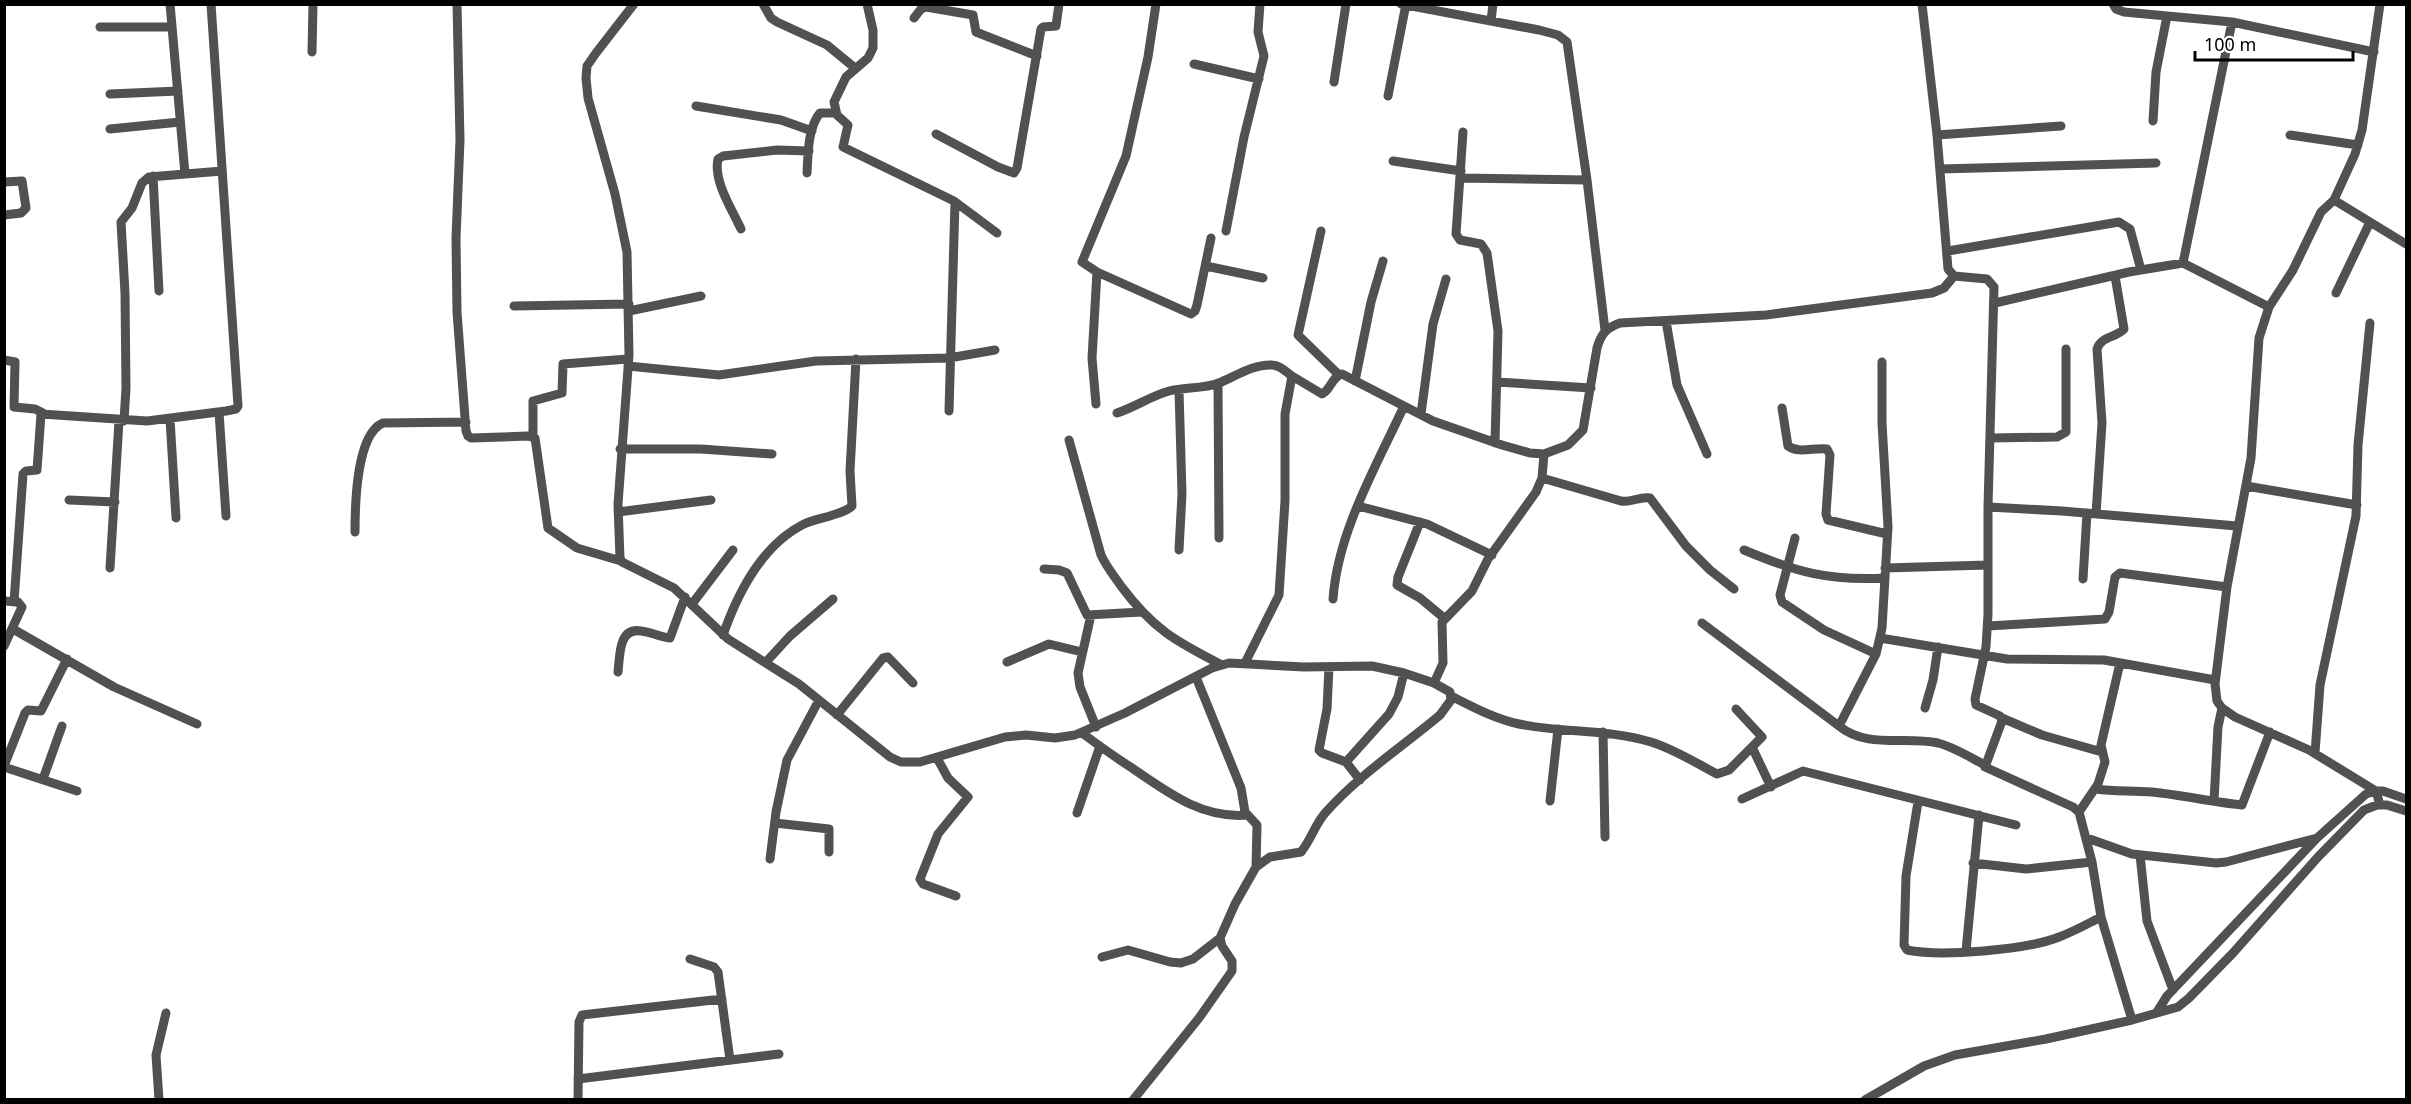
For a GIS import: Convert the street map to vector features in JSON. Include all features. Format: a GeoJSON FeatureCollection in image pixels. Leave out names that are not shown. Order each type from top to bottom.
{"type":"FeatureCollection","features":[{"type":"Feature","properties":{"kind":"street"},"geometry":{"type":"LineString","coordinates":[[170,4],[185,174]]}},
{"type":"Feature","properties":{"kind":"street"},"geometry":{"type":"LineString","coordinates":[[4,360],[15,362],[14,407],[35,409],[43,413],[122,421],[170,419],[236,409],[239,402],[211,4]]}},
{"type":"Feature","properties":{"kind":"street"},"geometry":{"type":"LineString","coordinates":[[312,52],[313,4]]}},
{"type":"Feature","properties":{"kind":"street"},"geometry":{"type":"LineString","coordinates":[[457,4],[460,140],[456,238],[458,330],[468,436],[471,438],[533,436]]}},
{"type":"Feature","properties":{"kind":"street"},"geometry":{"type":"LineString","coordinates":[[621,561],[618,512],[628,362],[627,252],[615,194],[588,98],[586,78],[587,66],[596,52],[634,4]]}},
{"type":"Feature","properties":{"kind":"street"},"geometry":{"type":"LineString","coordinates":[[763,4],[767,13],[777,22],[827,45],[855,68]]}},
{"type":"Feature","properties":{"kind":"street"},"geometry":{"type":"LineString","coordinates":[[867,4],[873,30],[873,48],[868,58],[846,77],[834,102],[836,112],[848,124],[844,149],[955,202],[997,233]]}},
{"type":"Feature","properties":{"kind":"street"},"geometry":{"type":"LineString","coordinates":[[936,134],[1014,173],[1019,157],[1041,29],[1056,26],[1059,4]]}},
{"type":"Feature","properties":{"kind":"street"},"geometry":{"type":"LineString","coordinates":[[1156,4],[1126,156],[1082,259],[1084,264],[1097,272],[1191,314],[1197,305],[1211,238]]}},
{"type":"Feature","properties":{"kind":"street"},"geometry":{"type":"LineString","coordinates":[[1226,231],[1244,137],[1264,56],[1258,32],[1260,4]]}},
{"type":"Feature","properties":{"kind":"street"},"geometry":{"type":"LineString","coordinates":[[1334,82],[1346,4]]}},
{"type":"Feature","properties":{"kind":"street"},"geometry":{"type":"LineString","coordinates":[[1491,21],[1493,4]]}},
{"type":"Feature","properties":{"kind":"street"},"geometry":{"type":"LineString","coordinates":[[1922,4],[1937,135],[1948,269],[1954,276],[1987,279],[1994,287],[1988,507],[1988,626],[1975,703],[2002,718],[2042,735],[2102,752]]}},
{"type":"Feature","properties":{"kind":"street"},"geometry":{"type":"LineString","coordinates":[[2113,4],[2116,9],[2124,12],[2232,22],[2374,51]]}},
{"type":"Feature","properties":{"kind":"street"},"geometry":{"type":"LineString","coordinates":[[2380,4],[2358,144],[2334,200],[2321,212],[2293,270],[2269,307],[2259,338],[2253,443],[2227,587],[2215,680],[2217,701],[2222,708],[2235,717],[2315,753],[2376,791],[2406,797]]}},
{"type":"Feature","properties":{"kind":"street"},"geometry":{"type":"LineString","coordinates":[[1321,231],[1298,335],[1338,374],[1421,414],[1495,443],[1530,453],[1544,454],[1568,445],[1583,430],[1598,348],[1605,330],[1567,42],[1558,35],[1404,5],[1388,96]]}},
{"type":"Feature","properties":{"kind":"street"},"geometry":{"type":"LineString","coordinates":[[914,18],[921,9],[926,7],[973,15],[976,32],[1037,56]]}},
{"type":"Feature","properties":{"kind":"street"},"geometry":{"type":"LineString","coordinates":[[2153,121],[2156,72],[2167,16]]}},
{"type":"Feature","properties":{"kind":"street"},"geometry":{"type":"LineString","coordinates":[[2183,263],[2232,22]]}},
{"type":"Feature","properties":{"kind":"street"},"geometry":{"type":"LineString","coordinates":[[100,27],[172,27]]}},
{"type":"Feature","properties":{"kind":"street"},"geometry":{"type":"LineString","coordinates":[[1194,64],[1259,79]]}},
{"type":"Feature","properties":{"kind":"street"},"geometry":{"type":"LineString","coordinates":[[110,94],[178,91]]}},
{"type":"Feature","properties":{"kind":"street"},"geometry":{"type":"LineString","coordinates":[[696,106],[781,120],[812,131]]}},
{"type":"Feature","properties":{"kind":"street"},"geometry":{"type":"LineString","coordinates":[[807,172],[812,131],[820,113],[836,112]]}},
{"type":"Feature","properties":{"kind":"street"},"geometry":{"type":"LineString","coordinates":[[110,129],[180,122]]}},
{"type":"Feature","properties":{"kind":"street"},"geometry":{"type":"LineString","coordinates":[[1937,135],[2061,126]]}},
{"type":"Feature","properties":{"kind":"street"},"geometry":{"type":"LineString","coordinates":[[1464,132],[1456,234],[1460,240],[1481,244],[1486,253],[1497,319],[1495,443]]}},
{"type":"Feature","properties":{"kind":"street"},"geometry":{"type":"LineString","coordinates":[[2290,135],[2358,144]]}},
{"type":"Feature","properties":{"kind":"street"},"geometry":{"type":"LineString","coordinates":[[741,229],[717,172],[718,159],[723,156],[777,150],[808,151]]}},
{"type":"Feature","properties":{"kind":"street"},"geometry":{"type":"LineString","coordinates":[[1393,161],[1461,174],[1587,180]]}},
{"type":"Feature","properties":{"kind":"street"},"geometry":{"type":"LineString","coordinates":[[1940,169],[2156,163]]}},
{"type":"Feature","properties":{"kind":"street"},"geometry":{"type":"LineString","coordinates":[[110,568],[126,364],[121,222],[132,208],[145,179],[153,176],[222,171]]}},
{"type":"Feature","properties":{"kind":"street"},"geometry":{"type":"LineString","coordinates":[[153,176],[159,291]]}},
{"type":"Feature","properties":{"kind":"street"},"geometry":{"type":"LineString","coordinates":[[4,182],[22,181],[26,208],[21,213],[4,215]]}},
{"type":"Feature","properties":{"kind":"street"},"geometry":{"type":"LineString","coordinates":[[2334,200],[2406,244]]}},
{"type":"Feature","properties":{"kind":"street"},"geometry":{"type":"LineString","coordinates":[[949,411],[955,202]]}},
{"type":"Feature","properties":{"kind":"street"},"geometry":{"type":"LineString","coordinates":[[1948,251],[2119,222],[2130,229],[2141,270]]}},
{"type":"Feature","properties":{"kind":"street"},"geometry":{"type":"LineString","coordinates":[[2336,293],[2370,222]]}},
{"type":"Feature","properties":{"kind":"street"},"geometry":{"type":"LineString","coordinates":[[1355,381],[1371,302],[1383,261]]}},
{"type":"Feature","properties":{"kind":"street"},"geometry":{"type":"LineString","coordinates":[[1995,303],[2141,270],[2183,263],[2269,307]]}},
{"type":"Feature","properties":{"kind":"street"},"geometry":{"type":"LineString","coordinates":[[1206,266],[1263,278]]}},
{"type":"Feature","properties":{"kind":"street"},"geometry":{"type":"LineString","coordinates":[[1096,404],[1092,358],[1097,272]]}},
{"type":"Feature","properties":{"kind":"street"},"geometry":{"type":"LineString","coordinates":[[1605,330],[1620,323],[1766,315],[1932,293],[1944,288],[1954,276]]}},
{"type":"Feature","properties":{"kind":"street"},"geometry":{"type":"LineString","coordinates":[[2083,579],[2102,423],[2097,349],[2103,340],[2119,334],[2124,329],[2115,276]]}},
{"type":"Feature","properties":{"kind":"street"},"geometry":{"type":"LineString","coordinates":[[1421,414],[1433,324],[1446,279]]}},
{"type":"Feature","properties":{"kind":"street"},"geometry":{"type":"LineString","coordinates":[[514,306],[628,308],[701,296]]}},
{"type":"Feature","properties":{"kind":"street"},"geometry":{"type":"LineString","coordinates":[[1666,321],[1677,385],[1707,454]]}},
{"type":"Feature","properties":{"kind":"street"},"geometry":{"type":"LineString","coordinates":[[2315,753],[2320,685],[2352,539],[2357,505],[2358,445],[2370,323]]}},
{"type":"Feature","properties":{"kind":"street"},"geometry":{"type":"LineString","coordinates":[[1991,438],[2057,437],[2066,432],[2066,349]]}},
{"type":"Feature","properties":{"kind":"street"},"geometry":{"type":"LineString","coordinates":[[995,350],[950,358],[856,359],[777,365],[719,375],[628,362],[594,360],[563,364],[562,393],[533,401],[533,436],[536,441],[539,477],[548,528],[577,548],[621,561],[658,578],[688,600],[723,635],[799,684],[897,761],[907,763],[937,758],[1005,737],[1026,735],[1065,738],[1082,733],[1222,665],[1245,663],[1329,667],[1372,666],[1404,673],[1434,683],[1446,689],[1451,696],[1488,714],[1515,723],[1603,732],[1666,748],[1717,774],[1729,770],[1762,736],[1736,709]]}},
{"type":"Feature","properties":{"kind":"street"},"geometry":{"type":"LineString","coordinates":[[723,635],[739,596],[776,542],[803,525],[852,506],[850,471],[856,359]]}},
{"type":"Feature","properties":{"kind":"street"},"geometry":{"type":"LineString","coordinates":[[1839,726],[1876,654],[1880,638],[1887,534],[1882,362]]}},
{"type":"Feature","properties":{"kind":"street"},"geometry":{"type":"LineString","coordinates":[[1117,413],[1158,394],[1218,383],[1240,373],[1269,365],[1276,365],[1322,394],[1326,392],[1338,374]]}},
{"type":"Feature","properties":{"kind":"street"},"geometry":{"type":"LineString","coordinates":[[1245,663],[1279,595],[1283,533],[1285,414],[1292,376]]}},
{"type":"Feature","properties":{"kind":"street"},"geometry":{"type":"LineString","coordinates":[[1497,382],[1591,388]]}},
{"type":"Feature","properties":{"kind":"street"},"geometry":{"type":"LineString","coordinates":[[1218,383],[1219,538]]}},
{"type":"Feature","properties":{"kind":"street"},"geometry":{"type":"LineString","coordinates":[[1179,390],[1182,494],[1179,550]]}},
{"type":"Feature","properties":{"kind":"street"},"geometry":{"type":"LineString","coordinates":[[1333,599],[1338,564],[1358,506],[1404,406]]}},
{"type":"Feature","properties":{"kind":"street"},"geometry":{"type":"LineString","coordinates":[[1782,408],[1788,446],[1795,450],[1827,449],[1830,455],[1826,514],[1828,520],[1887,534]]}},
{"type":"Feature","properties":{"kind":"street"},"geometry":{"type":"LineString","coordinates":[[219,412],[226,516]]}},
{"type":"Feature","properties":{"kind":"street"},"geometry":{"type":"LineString","coordinates":[[4,646],[22,608],[21,604],[10,602],[23,474],[26,471],[37,470],[40,417],[43,413]]}},
{"type":"Feature","properties":{"kind":"street"},"geometry":{"type":"LineString","coordinates":[[170,419],[176,518]]}},
{"type":"Feature","properties":{"kind":"street"},"geometry":{"type":"LineString","coordinates":[[355,532],[357,480],[364,454],[376,427],[383,423],[466,422]]}},
{"type":"Feature","properties":{"kind":"street"},"geometry":{"type":"LineString","coordinates":[[1069,440],[1103,560],[1153,624],[1175,640],[1222,665]]}},
{"type":"Feature","properties":{"kind":"street"},"geometry":{"type":"LineString","coordinates":[[621,449],[701,449],[772,454]]}},
{"type":"Feature","properties":{"kind":"street"},"geometry":{"type":"LineString","coordinates":[[1434,683],[1443,663],[1441,627],[1444,618],[1472,591],[1492,555],[1536,492],[1542,478],[1544,454]]}},
{"type":"Feature","properties":{"kind":"street"},"geometry":{"type":"LineString","coordinates":[[1542,478],[1621,501],[1628,502],[1642,497],[1650,498],[1686,546],[1710,570],[1734,589]]}},
{"type":"Feature","properties":{"kind":"street"},"geometry":{"type":"LineString","coordinates":[[2246,486],[2357,505]]}},
{"type":"Feature","properties":{"kind":"street"},"geometry":{"type":"LineString","coordinates":[[69,500],[115,502]]}},
{"type":"Feature","properties":{"kind":"street"},"geometry":{"type":"LineString","coordinates":[[618,512],[711,500]]}},
{"type":"Feature","properties":{"kind":"street"},"geometry":{"type":"LineString","coordinates":[[1358,506],[1420,522],[1492,555]]}},
{"type":"Feature","properties":{"kind":"street"},"geometry":{"type":"LineString","coordinates":[[1988,507],[2237,526]]}},
{"type":"Feature","properties":{"kind":"street"},"geometry":{"type":"LineString","coordinates":[[1420,522],[1398,577],[1397,585],[1420,598],[1444,618]]}},
{"type":"Feature","properties":{"kind":"street"},"geometry":{"type":"LineString","coordinates":[[1795,538],[1780,596],[1782,602],[1824,630],[1876,654]]}},
{"type":"Feature","properties":{"kind":"street"},"geometry":{"type":"LineString","coordinates":[[618,672],[624,637],[638,630],[670,638],[688,600],[733,550]]}},
{"type":"Feature","properties":{"kind":"street"},"geometry":{"type":"LineString","coordinates":[[1744,550],[1787,568],[1825,577],[1854,580],[1885,573],[1988,565]]}},
{"type":"Feature","properties":{"kind":"street"},"geometry":{"type":"LineString","coordinates":[[1044,569],[1067,573],[1085,612],[1091,615],[1142,612]]}},
{"type":"Feature","properties":{"kind":"street"},"geometry":{"type":"LineString","coordinates":[[1988,626],[2105,619],[2109,612],[2115,577],[2120,573],[2227,587]]}},
{"type":"Feature","properties":{"kind":"street"},"geometry":{"type":"LineString","coordinates":[[766,662],[790,636],[833,599]]}},
{"type":"Feature","properties":{"kind":"street"},"geometry":{"type":"LineString","coordinates":[[1091,615],[1078,678],[1096,727]]}},
{"type":"Feature","properties":{"kind":"street"},"geometry":{"type":"LineString","coordinates":[[1702,623],[1839,726],[1870,740],[1939,743],[1985,765],[1987,770],[2073,807],[2079,812],[2092,862],[2101,917],[2132,1020]]}},
{"type":"Feature","properties":{"kind":"street"},"geometry":{"type":"LineString","coordinates":[[13,629],[114,687],[196,724]]}},
{"type":"Feature","properties":{"kind":"street"},"geometry":{"type":"LineString","coordinates":[[1880,638],[2007,659],[2083,658],[2215,680]]}},
{"type":"Feature","properties":{"kind":"street"},"geometry":{"type":"LineString","coordinates":[[1007,662],[1049,644],[1082,652]]}},
{"type":"Feature","properties":{"kind":"street"},"geometry":{"type":"LineString","coordinates":[[1925,708],[1938,647]]}},
{"type":"Feature","properties":{"kind":"street"},"geometry":{"type":"LineString","coordinates":[[837,715],[883,657],[888,657],[913,682]]}},
{"type":"Feature","properties":{"kind":"street"},"geometry":{"type":"LineString","coordinates":[[67,659],[41,711],[28,710],[25,713],[4,766],[77,791]]}},
{"type":"Feature","properties":{"kind":"street"},"geometry":{"type":"LineString","coordinates":[[2079,812],[2096,789],[2105,762],[2101,746],[2120,663]]}},
{"type":"Feature","properties":{"kind":"street"},"geometry":{"type":"LineString","coordinates":[[1329,667],[1327,703],[1319,750],[1346,762],[1360,780]]}},
{"type":"Feature","properties":{"kind":"street"},"geometry":{"type":"LineString","coordinates":[[1346,762],[1389,714],[1398,697],[1404,673]]}},
{"type":"Feature","properties":{"kind":"street"},"geometry":{"type":"LineString","coordinates":[[1196,677],[1241,788],[1247,815],[1257,829],[1256,867]]}},
{"type":"Feature","properties":{"kind":"street"},"geometry":{"type":"LineString","coordinates":[[1102,957],[1128,950],[1170,962],[1181,963],[1193,959],[1220,938],[1235,904],[1256,867],[1270,857],[1301,852],[1321,818],[1360,780],[1440,715],[1449,705],[1451,696]]}},
{"type":"Feature","properties":{"kind":"street"},"geometry":{"type":"LineString","coordinates":[[770,859],[787,760],[819,700]]}},
{"type":"Feature","properties":{"kind":"street"},"geometry":{"type":"LineString","coordinates":[[2214,801],[2218,727],[2222,708]]}},
{"type":"Feature","properties":{"kind":"street"},"geometry":{"type":"LineString","coordinates":[[1985,765],[2002,718]]}},
{"type":"Feature","properties":{"kind":"street"},"geometry":{"type":"LineString","coordinates":[[43,779],[62,726]]}},
{"type":"Feature","properties":{"kind":"street"},"geometry":{"type":"LineString","coordinates":[[1550,801],[1558,729]]}},
{"type":"Feature","properties":{"kind":"street"},"geometry":{"type":"LineString","coordinates":[[1603,732],[1605,837]]}},
{"type":"Feature","properties":{"kind":"street"},"geometry":{"type":"LineString","coordinates":[[2096,789],[2117,793],[2124,790],[2151,792],[2243,805],[2270,732]]}},
{"type":"Feature","properties":{"kind":"street"},"geometry":{"type":"LineString","coordinates":[[1082,733],[1151,783],[1188,804],[1225,816],[1247,815]]}},
{"type":"Feature","properties":{"kind":"street"},"geometry":{"type":"LineString","coordinates":[[1077,813],[1100,746]]}},
{"type":"Feature","properties":{"kind":"street"},"geometry":{"type":"LineString","coordinates":[[1752,747],[1771,787]]}},
{"type":"Feature","properties":{"kind":"street"},"geometry":{"type":"LineString","coordinates":[[937,758],[948,778],[968,797],[938,834],[920,879],[923,884],[956,896]]}},
{"type":"Feature","properties":{"kind":"street"},"geometry":{"type":"LineString","coordinates":[[1742,799],[1803,771],[2016,825]]}},
{"type":"Feature","properties":{"kind":"street"},"geometry":{"type":"LineString","coordinates":[[2376,791],[2380,805]]}},
{"type":"Feature","properties":{"kind":"street"},"geometry":{"type":"LineString","coordinates":[[2157,1012],[2173,990],[2317,838],[2366,794],[2376,791]]}},
{"type":"Feature","properties":{"kind":"street"},"geometry":{"type":"LineString","coordinates":[[1918,802],[1906,876],[1904,945],[1909,951],[1966,951],[2035,945],[2059,937],[2101,917]]}},
{"type":"Feature","properties":{"kind":"street"},"geometry":{"type":"LineString","coordinates":[[1865,1100],[1924,1066],[1955,1055],[2132,1020],[2178,1007],[2189,998],[2352,820],[2364,810],[2380,805],[2406,812]]}},
{"type":"Feature","properties":{"kind":"street"},"geometry":{"type":"LineString","coordinates":[[1966,951],[1979,815]]}},
{"type":"Feature","properties":{"kind":"street"},"geometry":{"type":"LineString","coordinates":[[775,823],[829,829],[829,852]]}},
{"type":"Feature","properties":{"kind":"street"},"geometry":{"type":"LineString","coordinates":[[2086,838],[2140,855],[2226,862],[2317,838]]}},
{"type":"Feature","properties":{"kind":"street"},"geometry":{"type":"LineString","coordinates":[[2140,855],[2147,921],[2173,990]]}},
{"type":"Feature","properties":{"kind":"street"},"geometry":{"type":"LineString","coordinates":[[1973,863],[2034,869],[2092,862]]}},
{"type":"Feature","properties":{"kind":"street"},"geometry":{"type":"LineString","coordinates":[[1133,1100],[1199,1018],[1232,971],[1232,961],[1222,946],[1220,938]]}},
{"type":"Feature","properties":{"kind":"street"},"geometry":{"type":"LineString","coordinates":[[690,959],[717,969],[730,1060]]}},
{"type":"Feature","properties":{"kind":"street"},"geometry":{"type":"LineString","coordinates":[[578,1100],[579,1022],[582,1016],[722,999]]}},
{"type":"Feature","properties":{"kind":"street"},"geometry":{"type":"LineString","coordinates":[[159,1100],[156,1055],[166,1013]]}},
{"type":"Feature","properties":{"kind":"street"},"geometry":{"type":"LineString","coordinates":[[578,1079],[779,1054]]}}]}
